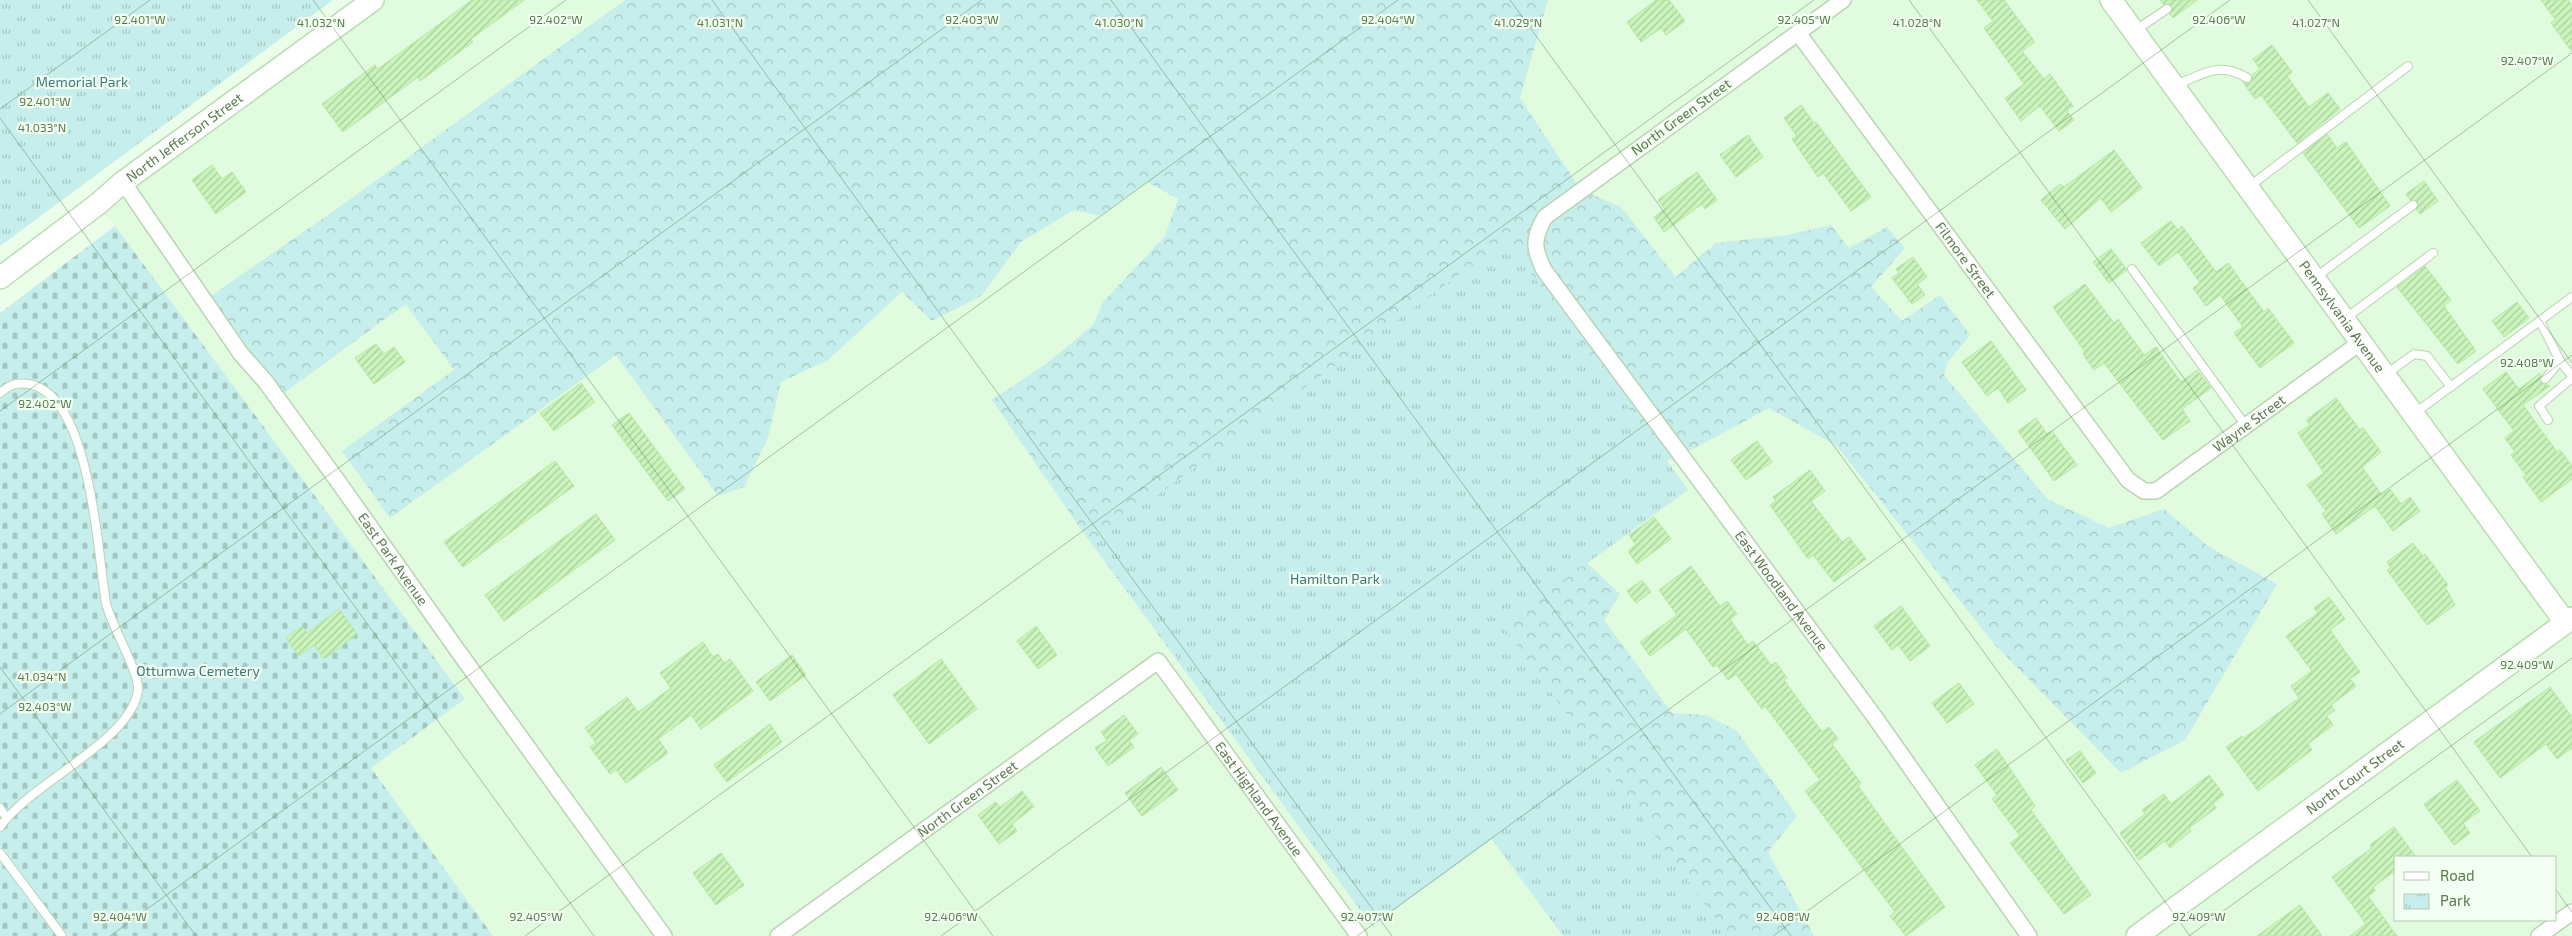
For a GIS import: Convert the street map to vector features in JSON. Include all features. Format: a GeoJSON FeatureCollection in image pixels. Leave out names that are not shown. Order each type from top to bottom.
{"type":"FeatureCollection","features":[{"type":"Feature","properties":{"kind":"main road","name":"North Jefferson Street"},"geometry":{"type":"LineString","coordinates":[[0,278],[98,204],[123,182],[373,0]]}},
{"type":"Feature","properties":{"kind":"main road","name":"Pennsylvania Avenue"},"geometry":{"type":"LineString","coordinates":[[2112,0],[2570,625]]}},
{"type":"Feature","properties":{"kind":"main road","name":"North Court Street"},"geometry":{"type":"LineString","coordinates":[[2137,936],[2570,625]]}},
{"type":"Feature","properties":{"kind":"street","name":"North Green Street"},"geometry":{"type":"LineString","coordinates":[[1535,246],[1536,233],[1544,217],[1843,0]]}},
{"type":"Feature","properties":{"kind":"street","name":"Filmore Street"},"geometry":{"type":"LineString","coordinates":[[1798,33],[2122,472],[2135,485]]}},
{"type":"Feature","properties":{"kind":"street","name":"East Park Avenue"},"geometry":{"type":"LineString","coordinates":[[123,182],[241,354],[265,381],[337,480],[458,652],[664,936]]}},
{"type":"Feature","properties":{"kind":"street","name":"East Woodland Avenue"},"geometry":{"type":"LineString","coordinates":[[1535,246],[1544,270],[1874,716],[2029,936]]}},
{"type":"Feature","properties":{"kind":"street","name":"Wayne Street"},"geometry":{"type":"LineString","coordinates":[[2135,485],[2144,491],[2156,491],[2361,342]]}},
{"type":"Feature","properties":{"kind":"street","name":"North Green Street"},"geometry":{"type":"LineString","coordinates":[[778,936],[1158,662]]}},
{"type":"Feature","properties":{"kind":"street","name":"East Highland Avenue"},"geometry":{"type":"LineString","coordinates":[[1158,662],[1359,936]]}},
{"type":"Feature","properties":{"kind":"street"},"geometry":{"type":"LineString","coordinates":[[2539,936],[2572,912]]}},
{"type":"Feature","properties":{"kind":"lane"},"geometry":{"type":"LineString","coordinates":[[2134,32],[2167,9]]}},
{"type":"Feature","properties":{"kind":"lane"},"geometry":{"type":"LineString","coordinates":[[2248,187],[2408,66]]}},
{"type":"Feature","properties":{"kind":"lane"},"geometry":{"type":"LineString","coordinates":[[2174,86],[2212,71],[2234,70],[2247,78]]}},
{"type":"Feature","properties":{"kind":"lane"},"geometry":{"type":"LineString","coordinates":[[2314,278],[2413,204]]}},
{"type":"Feature","properties":{"kind":"lane"},"geometry":{"type":"LineString","coordinates":[[2344,319],[2433,254]]}},
{"type":"Feature","properties":{"kind":"lane"},"geometry":{"type":"LineString","coordinates":[[2132,269],[2246,426]]}},
{"type":"Feature","properties":{"kind":"lane"},"geometry":{"type":"LineString","coordinates":[[2414,414],[2572,298]]}},
{"type":"Feature","properties":{"kind":"lane"},"geometry":{"type":"LineString","coordinates":[[2540,322],[2560,361],[2572,377],[2539,406],[2548,420]]}},
{"type":"Feature","properties":{"kind":"lane"},"geometry":{"type":"LineString","coordinates":[[2385,375],[2414,354],[2427,356],[2451,387]]}},
{"type":"Feature","properties":{"kind":"lane"},"geometry":{"type":"LineString","coordinates":[[2545,379],[2560,361]]}},
{"type":"Feature","properties":{"kind":"lane"},"geometry":{"type":"LineString","coordinates":[[0,393],[15,384],[40,386],[63,409],[79,445],[90,491],[106,605],[126,650],[139,690],[130,712],[116,730],[26,799],[0,827]]}},
{"type":"Feature","properties":{"kind":"lane"},"geometry":{"type":"LineString","coordinates":[[0,808],[7,818]]}},
{"type":"Feature","properties":{"kind":"lane"},"geometry":{"type":"LineString","coordinates":[[0,853],[62,936]]}},
{"type":"Feature","properties":{"kind":"shaded area"},"geometry":{"type":"Polygon","coordinates":[[[373,0],[625,0],[338,209],[605,339],[718,496],[768,438],[781,382],[828,360],[902,292],[981,296],[1021,242],[1074,210],[1100,216],[1147,182],[1178,199],[1165,236],[1103,302],[1093,325],[1047,363],[993,400],[1080,528],[1372,926],[1492,838],[1563,936],[493,936],[371,768],[465,699],[98,204],[373,0]]]}},
{"type":"Feature","properties":{"kind":"shaded area"},"geometry":{"type":"Polygon","coordinates":[[[1548,0],[2572,0],[2572,936],[1728,936],[1502,625],[1507,240],[1581,190],[1520,98],[1548,0]]]}},
{"type":"Feature","properties":{"kind":"green space","name":"Memorial Park"},"geometry":{"type":"Polygon","coordinates":[[[0,0],[333,0],[0,246],[0,0]]]}},
{"type":"Feature","properties":{"kind":"green space"},"geometry":{"type":"Polygon","coordinates":[[[625,0],[1548,0],[1520,98],[1581,190],[1621,207],[1676,277],[1716,243],[1787,235],[1831,225],[1849,248],[1887,227],[1905,248],[1871,287],[1902,321],[1940,295],[1970,335],[1947,363],[1944,375],[2047,499],[2109,528],[2164,509],[2209,547],[2277,584],[2185,740],[2121,773],[1995,645],[1837,446],[1769,408],[1697,447],[1589,497],[1579,555],[1620,594],[1604,620],[1672,713],[1705,715],[1736,730],[1797,816],[1768,852],[1814,936],[1563,936],[1492,839],[1372,926],[1080,528],[992,400],[1047,363],[1093,325],[1103,302],[1165,236],[1178,199],[1147,182],[1100,216],[1074,210],[1021,242],[981,296],[932,321],[902,292],[828,360],[781,382],[768,438],[744,487],[718,496],[616,355],[390,518],[342,451],[454,370],[406,304],[277,398],[205,300],[338,208],[625,0]]]}},
{"type":"Feature","properties":{"kind":"green space","name":"Ottumwa Cemetery"},"geometry":{"type":"Polygon","coordinates":[[[115,226],[465,699],[371,768],[493,936],[0,936],[0,313],[115,226]]]}},
{"type":"Feature","properties":{"kind":"green space","name":"Hamilton Park"},"geometry":{"type":"Polygon","coordinates":[[[1507,240],[1688,490],[1502,625],[1728,936],[1563,936],[1492,839],[1372,926],[1093,542],[1507,240]]]}},
{"type":"Feature","properties":{"kind":"building"},"geometry":{"type":"Polygon","coordinates":[[[472,0],[524,0],[471,39],[473,42],[420,81],[418,77],[343,132],[322,104],[375,65],[378,69],[472,0]]]}},
{"type":"Feature","properties":{"kind":"building"},"geometry":{"type":"Polygon","coordinates":[[[1656,0],[1669,0],[1685,21],[1666,35],[1661,28],[1641,42],[1627,22],[1656,0]]]}},
{"type":"Feature","properties":{"kind":"building"},"geometry":{"type":"Polygon","coordinates":[[[1977,0],[2004,0],[2035,42],[2022,51],[2044,79],[2050,74],[2073,106],[2067,111],[2074,120],[2059,131],[2040,106],[2021,121],[2005,98],[2024,84],[1984,28],[1993,21],[1977,0]]]}},
{"type":"Feature","properties":{"kind":"building"},"geometry":{"type":"Polygon","coordinates":[[[2160,0],[2197,0],[2173,18],[2170,14],[2171,5],[2164,5],[2160,0]]]}},
{"type":"Feature","properties":{"kind":"building"},"geometry":{"type":"Polygon","coordinates":[[[2541,0],[2568,0],[2572,5],[2572,52],[2551,23],[2555,19],[2541,0]]]}},
{"type":"Feature","properties":{"kind":"building"},"geometry":{"type":"Polygon","coordinates":[[[2272,45],[2292,72],[2287,76],[2309,107],[2328,93],[2340,109],[2297,143],[2261,95],[2255,99],[2243,82],[2248,84],[2252,81],[2252,75],[2260,69],[2253,59],[2272,45]]]}},
{"type":"Feature","properties":{"kind":"building"},"geometry":{"type":"Polygon","coordinates":[[[1801,105],[1814,123],[1816,122],[1871,197],[1851,211],[1823,173],[1818,177],[1792,139],[1797,136],[1784,118],[1801,105]]]}},
{"type":"Feature","properties":{"kind":"building"},"geometry":{"type":"Polygon","coordinates":[[[2327,134],[2337,148],[2346,142],[2390,206],[2359,228],[2303,153],[2327,134]]]}},
{"type":"Feature","properties":{"kind":"building"},"geometry":{"type":"Polygon","coordinates":[[[1748,135],[1763,157],[1736,177],[1720,155],[1748,135]]]}},
{"type":"Feature","properties":{"kind":"building"},"geometry":{"type":"Polygon","coordinates":[[[2114,150],[2142,188],[2111,212],[2101,198],[2065,229],[2041,200],[2060,184],[2064,187],[2114,150]]]}},
{"type":"Feature","properties":{"kind":"building"},"geometry":{"type":"Polygon","coordinates":[[[212,165],[222,179],[232,172],[246,192],[216,214],[192,180],[212,165]]]}},
{"type":"Feature","properties":{"kind":"building"},"geometry":{"type":"Polygon","coordinates":[[[1697,172],[1717,200],[1705,209],[1702,204],[1664,232],[1654,217],[1665,209],[1658,200],[1697,172]]]}},
{"type":"Feature","properties":{"kind":"building"},"geometry":{"type":"Polygon","coordinates":[[[2424,181],[2438,201],[2420,214],[2416,209],[2418,202],[2410,200],[2406,194],[2424,181]]]}},
{"type":"Feature","properties":{"kind":"building"},"geometry":{"type":"Polygon","coordinates":[[[2171,221],[2178,230],[2182,226],[2216,272],[2228,263],[2264,312],[2268,308],[2294,343],[2260,368],[2234,333],[2243,327],[2220,295],[2206,306],[2193,288],[2200,283],[2178,252],[2159,266],[2141,243],[2171,221]]]}},
{"type":"Feature","properties":{"kind":"building"},"geometry":{"type":"Polygon","coordinates":[[[2111,249],[2127,270],[2109,283],[2093,262],[2111,249]]]}},
{"type":"Feature","properties":{"kind":"building"},"geometry":{"type":"Polygon","coordinates":[[[1913,257],[1927,277],[1917,284],[1925,295],[1912,304],[1892,278],[1899,273],[1896,269],[1913,257]]]}},
{"type":"Feature","properties":{"kind":"building"},"geometry":{"type":"Polygon","coordinates":[[[2425,266],[2451,300],[2444,306],[2476,351],[2458,364],[2397,287],[2425,266]]]}},
{"type":"Feature","properties":{"kind":"building"},"geometry":{"type":"Polygon","coordinates":[[[2085,284],[2114,323],[2118,319],[2144,355],[2156,347],[2181,382],[2197,370],[2211,388],[2182,409],[2190,421],[2163,440],[2104,363],[2094,370],[2083,354],[2085,352],[2053,307],[2085,284]]]}},
{"type":"Feature","properties":{"kind":"building"},"geometry":{"type":"Polygon","coordinates":[[[2517,302],[2529,318],[2504,337],[2492,321],[2517,302]]]}},
{"type":"Feature","properties":{"kind":"building"},"geometry":{"type":"Polygon","coordinates":[[[1991,341],[2026,390],[2008,403],[1998,388],[1987,396],[1962,362],[1991,341]]]}},
{"type":"Feature","properties":{"kind":"building"},"geometry":{"type":"Polygon","coordinates":[[[376,344],[384,354],[394,347],[405,362],[374,384],[355,358],[376,344]]]}},
{"type":"Feature","properties":{"kind":"building"},"geometry":{"type":"Polygon","coordinates":[[[2506,372],[2519,389],[2540,373],[2541,383],[2550,386],[2523,405],[2557,452],[2560,450],[2572,466],[2572,479],[2541,502],[2523,477],[2526,475],[2511,455],[2515,452],[2505,438],[2514,431],[2483,389],[2506,372]]]}},
{"type":"Feature","properties":{"kind":"building"},"geometry":{"type":"Polygon","coordinates":[[[581,383],[595,402],[554,431],[540,413],[581,383]]]}},
{"type":"Feature","properties":{"kind":"building"},"geometry":{"type":"Polygon","coordinates":[[[2336,398],[2360,430],[2363,428],[2381,452],[2362,467],[2382,495],[2390,489],[2401,504],[2410,497],[2420,511],[2393,531],[2375,506],[2336,534],[2322,514],[2326,511],[2307,485],[2324,473],[2298,433],[2310,425],[2306,420],[2336,398]]]}},
{"type":"Feature","properties":{"kind":"building"},"geometry":{"type":"Polygon","coordinates":[[[629,413],[685,489],[668,501],[612,425],[629,413]]]}},
{"type":"Feature","properties":{"kind":"building"},"geometry":{"type":"Polygon","coordinates":[[[2036,418],[2047,434],[2052,431],[2077,465],[2054,481],[2018,431],[2036,418]]]}},
{"type":"Feature","properties":{"kind":"building"},"geometry":{"type":"Polygon","coordinates":[[[1757,441],[1772,462],[1746,480],[1731,460],[1757,441]]]}},
{"type":"Feature","properties":{"kind":"building"},"geometry":{"type":"Polygon","coordinates":[[[555,461],[574,486],[463,567],[444,542],[555,461]]]}},
{"type":"Feature","properties":{"kind":"building"},"geometry":{"type":"Polygon","coordinates":[[[1810,470],[1825,491],[1811,501],[1842,542],[1849,537],[1866,559],[1834,582],[1813,555],[1808,559],[1770,505],[1776,501],[1773,497],[1810,470]]]}},
{"type":"Feature","properties":{"kind":"building"},"geometry":{"type":"Polygon","coordinates":[[[596,514],[615,540],[504,621],[485,595],[596,514]]]}},
{"type":"Feature","properties":{"kind":"building"},"geometry":{"type":"Polygon","coordinates":[[[1654,517],[1671,539],[1637,564],[1628,551],[1636,545],[1629,535],[1654,517]]]}},
{"type":"Feature","properties":{"kind":"building"},"geometry":{"type":"Polygon","coordinates":[[[2413,543],[2423,556],[2425,554],[2448,585],[2445,587],[2455,605],[2427,625],[2387,570],[2391,568],[2387,562],[2413,543]]]}},
{"type":"Feature","properties":{"kind":"building"},"geometry":{"type":"Polygon","coordinates":[[[1691,566],[1720,606],[1727,601],[1737,614],[1730,619],[1748,645],[1753,641],[1771,665],[1776,662],[1787,678],[1784,680],[1822,732],[1829,727],[1838,739],[1832,744],[1861,783],[1858,786],[1945,907],[1906,936],[1890,916],[1895,912],[1805,791],[1820,780],[1765,706],[1762,709],[1736,674],[1728,680],[1717,665],[1713,667],[1686,629],[1650,656],[1640,642],[1677,615],[1659,590],[1691,566]]]}},
{"type":"Feature","properties":{"kind":"building"},"geometry":{"type":"Polygon","coordinates":[[[1642,580],[1651,592],[1636,603],[1627,591],[1642,580]]]}},
{"type":"Feature","properties":{"kind":"building"},"geometry":{"type":"Polygon","coordinates":[[[2329,597],[2345,619],[2330,630],[2360,672],[2350,679],[2356,686],[2331,705],[2335,710],[2327,716],[2333,725],[2308,744],[2312,750],[2258,791],[2226,747],[2242,736],[2244,738],[2299,698],[2291,686],[2312,671],[2286,636],[2318,613],[2314,608],[2329,597]]]}},
{"type":"Feature","properties":{"kind":"building"},"geometry":{"type":"Polygon","coordinates":[[[1901,606],[1930,646],[1910,661],[1898,645],[1892,650],[1874,626],[1901,606]]]}},
{"type":"Feature","properties":{"kind":"building"},"geometry":{"type":"Polygon","coordinates":[[[339,609],[357,634],[324,659],[314,645],[299,656],[286,638],[302,626],[307,633],[339,609]]]}},
{"type":"Feature","properties":{"kind":"building"},"geometry":{"type":"Polygon","coordinates":[[[1036,626],[1057,655],[1038,669],[1017,641],[1036,626]]]}},
{"type":"Feature","properties":{"kind":"building"},"geometry":{"type":"Polygon","coordinates":[[[703,642],[713,657],[718,654],[724,663],[730,659],[753,691],[701,729],[691,715],[658,739],[668,753],[626,783],[616,770],[610,774],[590,747],[596,743],[585,728],[627,697],[638,712],[671,688],[660,673],[703,642]]]}},
{"type":"Feature","properties":{"kind":"building"},"geometry":{"type":"Polygon","coordinates":[[[792,655],[806,675],[770,701],[756,682],[792,655]]]}},
{"type":"Feature","properties":{"kind":"building"},"geometry":{"type":"Polygon","coordinates":[[[941,659],[977,709],[929,744],[893,695],[941,659]]]}},
{"type":"Feature","properties":{"kind":"building"},"geometry":{"type":"Polygon","coordinates":[[[1959,683],[1974,704],[1947,723],[1932,703],[1959,683]]]}},
{"type":"Feature","properties":{"kind":"building"},"geometry":{"type":"Polygon","coordinates":[[[2550,687],[2572,717],[2572,748],[2557,759],[2546,744],[2500,778],[2474,742],[2550,687]]]}},
{"type":"Feature","properties":{"kind":"building"},"geometry":{"type":"Polygon","coordinates":[[[1124,715],[1138,734],[1129,740],[1134,747],[1108,766],[1095,748],[1107,740],[1101,732],[1124,715]]]}},
{"type":"Feature","properties":{"kind":"building"},"geometry":{"type":"Polygon","coordinates":[[[770,724],[782,742],[727,782],[714,765],[770,724]]]}},
{"type":"Feature","properties":{"kind":"building"},"geometry":{"type":"Polygon","coordinates":[[[1997,749],[2035,806],[2031,810],[2091,895],[2064,914],[2010,843],[2020,836],[1992,799],[1997,795],[1975,765],[1997,749]]]}},
{"type":"Feature","properties":{"kind":"building"},"geometry":{"type":"Polygon","coordinates":[[[2080,751],[2096,773],[2083,783],[2066,760],[2080,751]]]}},
{"type":"Feature","properties":{"kind":"building"},"geometry":{"type":"Polygon","coordinates":[[[1161,767],[1178,790],[1142,816],[1125,793],[1161,767]]]}},
{"type":"Feature","properties":{"kind":"building"},"geometry":{"type":"Polygon","coordinates":[[[2209,775],[2224,795],[2213,803],[2216,808],[2189,828],[2191,831],[2170,848],[2165,841],[2139,860],[2120,833],[2145,814],[2142,810],[2164,794],[2171,804],[2209,775]]]}},
{"type":"Feature","properties":{"kind":"building"},"geometry":{"type":"Polygon","coordinates":[[[2457,780],[2480,811],[2463,823],[2470,833],[2454,845],[2424,804],[2457,780]]]}},
{"type":"Feature","properties":{"kind":"building"},"geometry":{"type":"Polygon","coordinates":[[[1022,791],[1034,807],[1012,824],[1017,831],[999,844],[978,815],[996,802],[1000,807],[1022,791]]]}},
{"type":"Feature","properties":{"kind":"building"},"geometry":{"type":"Polygon","coordinates":[[[2394,827],[2415,856],[2394,856],[2394,871],[2373,887],[2375,891],[2368,896],[2397,936],[2350,936],[2366,924],[2332,877],[2372,848],[2370,845],[2394,827]]]}},
{"type":"Feature","properties":{"kind":"building"},"geometry":{"type":"Polygon","coordinates":[[[721,853],[744,885],[716,905],[693,873],[721,853]]]}},
{"type":"Feature","properties":{"kind":"building"},"geometry":{"type":"Polygon","coordinates":[[[2300,905],[2322,936],[2257,936],[2300,905]]]}}]}
